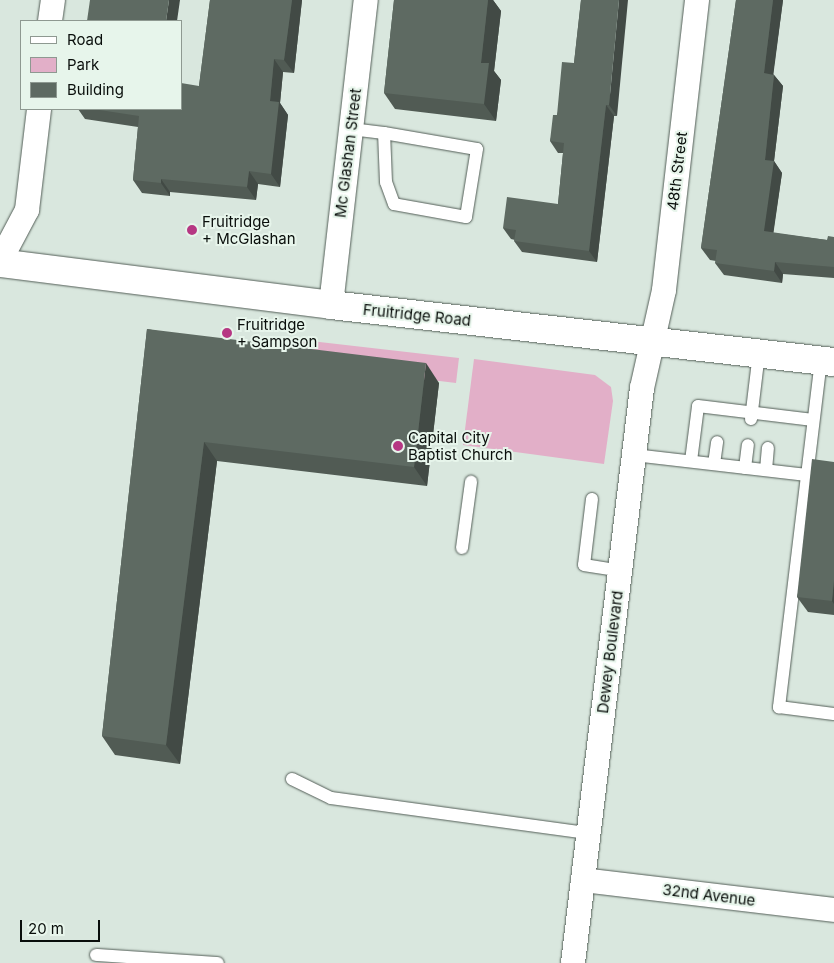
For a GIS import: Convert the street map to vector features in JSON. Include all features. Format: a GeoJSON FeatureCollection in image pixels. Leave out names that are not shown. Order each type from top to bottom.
{"type":"FeatureCollection","features":[{"type":"Feature","properties":{"kind":"main road","name":"Fruitridge Road"},"geometry":{"type":"LineString","coordinates":[[0,262],[331,305],[827,361]]}},
{"type":"Feature","properties":{"kind":"street"},"geometry":{"type":"LineString","coordinates":[[50,20],[53,0]]}},
{"type":"Feature","properties":{"kind":"street","name":"Mc Glashan Street"},"geometry":{"type":"LineString","coordinates":[[331,305],[366,0]]}},
{"type":"Feature","properties":{"kind":"street","name":"48th Street"},"geometry":{"type":"LineString","coordinates":[[652,341],[664,290],[697,0]]}},
{"type":"Feature","properties":{"kind":"street"},"geometry":{"type":"LineString","coordinates":[[0,262],[27,210],[40,110]]}},
{"type":"Feature","properties":{"kind":"street","name":"Dewey Boulevard"},"geometry":{"type":"LineString","coordinates":[[573,963],[642,388],[652,341]]}},
{"type":"Feature","properties":{"kind":"street","name":"32nd Avenue"},"geometry":{"type":"LineString","coordinates":[[583,880],[834,910]]}},
{"type":"Feature","properties":{"kind":"lane"},"geometry":{"type":"LineString","coordinates":[[351,129],[384,133],[477,150],[466,217],[394,204],[386,182],[384,133]]}},
{"type":"Feature","properties":{"kind":"lane"},"geometry":{"type":"LineString","coordinates":[[751,416],[759,353]]}},
{"type":"Feature","properties":{"kind":"lane"},"geometry":{"type":"LineString","coordinates":[[827,361],[813,420],[779,707],[834,714]]}},
{"type":"Feature","properties":{"kind":"lane"},"geometry":{"type":"LineString","coordinates":[[691,461],[698,406],[721,412],[751,416],[813,420]]}},
{"type":"Feature","properties":{"kind":"lane"},"geometry":{"type":"LineString","coordinates":[[714,464],[717,442]]}},
{"type":"Feature","properties":{"kind":"lane"},"geometry":{"type":"LineString","coordinates":[[745,468],[748,445]]}},
{"type":"Feature","properties":{"kind":"lane"},"geometry":{"type":"LineString","coordinates":[[766,470],[768,448]]}},
{"type":"Feature","properties":{"kind":"lane"},"geometry":{"type":"LineString","coordinates":[[634,455],[807,475]]}},
{"type":"Feature","properties":{"kind":"lane"},"geometry":{"type":"LineString","coordinates":[[462,548],[471,482]]}},
{"type":"Feature","properties":{"kind":"lane"},"geometry":{"type":"LineString","coordinates":[[592,499],[584,565],[620,570]]}},
{"type":"Feature","properties":{"kind":"lane"},"geometry":{"type":"LineString","coordinates":[[292,779],[331,798],[588,833]]}},
{"type":"Feature","properties":{"kind":"lane"},"geometry":{"type":"LineString","coordinates":[[96,956],[218,963]]}},
{"type":"Feature","properties":{"kind":"green space"},"geometry":{"type":"Polygon","coordinates":[[[302,340],[459,358],[456,383],[299,364],[302,340]]]}},
{"type":"Feature","properties":{"kind":"green space"},"geometry":{"type":"Polygon","coordinates":[[[474,359],[595,375],[611,387],[613,401],[604,464],[463,445],[474,359]]]}},
{"type":"Feature","properties":{"kind":"building"},"geometry":{"type":"Polygon","coordinates":[[[90,0],[169,0],[166,20],[87,20],[90,0]]]}},
{"type":"Feature","properties":{"kind":"building"},"geometry":{"type":"Polygon","coordinates":[[[210,0],[292,0],[284,60],[274,59],[270,101],[279,102],[271,174],[249,171],[247,187],[161,179],[161,183],[133,180],[139,116],[100,110],[182,110],[182,83],[199,86],[210,0]]]}},
{"type":"Feature","properties":{"kind":"building"},"geometry":{"type":"Polygon","coordinates":[[[394,0],[488,0],[481,63],[489,63],[484,104],[384,93],[394,0]]]}},
{"type":"Feature","properties":{"kind":"building"},"geometry":{"type":"Polygon","coordinates":[[[581,0],[619,0],[609,105],[606,105],[589,251],[514,241],[516,230],[503,228],[507,197],[558,204],[564,143],[550,141],[553,115],[557,115],[562,62],[574,63],[581,0]]]}},
{"type":"Feature","properties":{"kind":"building"},"geometry":{"type":"Polygon","coordinates":[[[736,0],[773,0],[764,73],[774,75],[765,160],[774,161],[764,231],[827,240],[828,236],[834,237],[834,267],[775,262],[774,271],[715,263],[717,250],[701,248],[736,0]]]}},
{"type":"Feature","properties":{"kind":"building"},"geometry":{"type":"Polygon","coordinates":[[[147,329],[426,363],[414,467],[204,442],[166,745],[102,736],[147,329]]]}},
{"type":"Feature","properties":{"kind":"building"},"geometry":{"type":"Polygon","coordinates":[[[812,459],[834,462],[834,580],[832,601],[797,597],[812,459]]]}},
{"type":"Feature","properties":{"kind":"place","name":"Fruitridge + McGlashan"},"geometry":{"type":"Point","coordinates":[192,230]}},
{"type":"Feature","properties":{"kind":"place","name":"Fruitridge + Sampson"},"geometry":{"type":"Point","coordinates":[227,333]}},
{"type":"Feature","properties":{"kind":"place","name":"Capital City Baptist Church"},"geometry":{"type":"Point","coordinates":[398,446]}}]}
